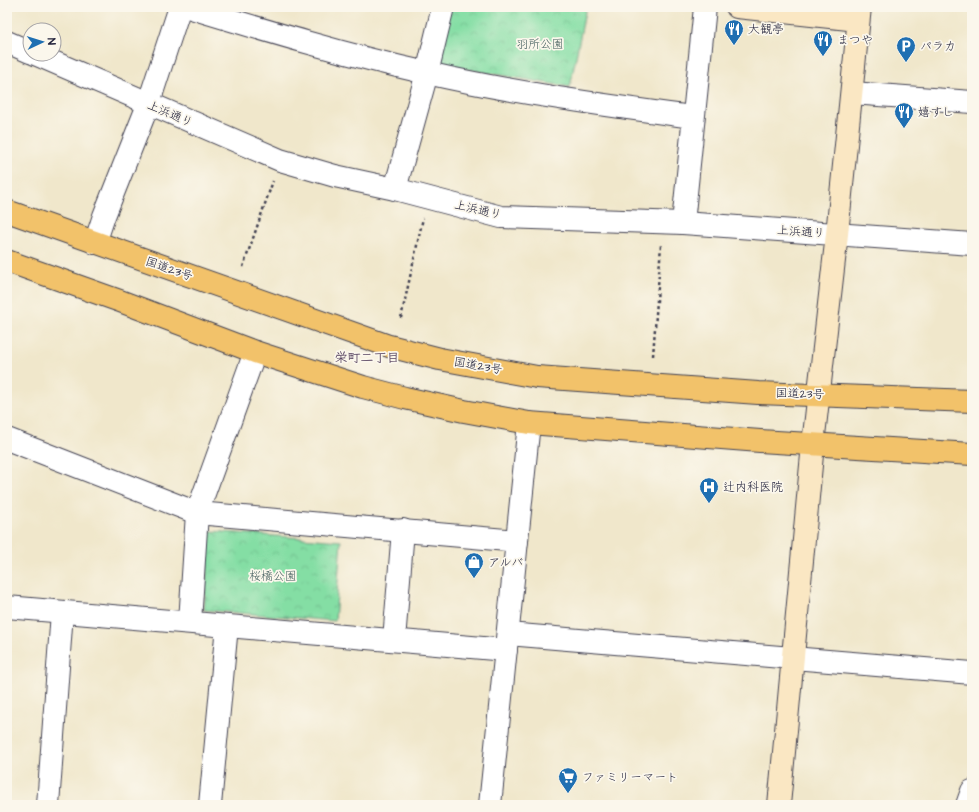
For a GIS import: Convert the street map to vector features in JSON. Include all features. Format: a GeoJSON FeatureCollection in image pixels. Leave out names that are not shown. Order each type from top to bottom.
{"type":"FeatureCollection","features":[{"type":"Feature","properties":{"kind":"highway","name":"国道23号"},"geometry":{"type":"LineString","coordinates":[[7,211],[389,346],[440,359],[537,377],[758,393],[972,401]]}},
{"type":"Feature","properties":{"kind":"highway"},"geometry":{"type":"LineString","coordinates":[[7,261],[120,301],[255,352],[404,398],[529,423],[760,442],[972,454]]}},
{"type":"Feature","properties":{"kind":"street"},"geometry":{"type":"LineString","coordinates":[[95,243],[104,216],[148,105],[180,7]]}},
{"type":"Feature","properties":{"kind":"street"},"geometry":{"type":"LineString","coordinates":[[188,7],[307,44],[427,73],[575,101],[692,117]]}},
{"type":"Feature","properties":{"kind":"street"},"geometry":{"type":"LineString","coordinates":[[395,189],[427,73],[443,7]]}},
{"type":"Feature","properties":{"kind":"street"},"geometry":{"type":"LineString","coordinates":[[672,223],[692,117],[705,7]]}},
{"type":"Feature","properties":{"kind":"street"},"geometry":{"type":"LineString","coordinates":[[737,7],[859,13],[837,234],[813,444],[779,805]]}},
{"type":"Feature","properties":{"kind":"street"},"geometry":{"type":"LineString","coordinates":[[7,42],[22,49]]}},
{"type":"Feature","properties":{"kind":"street","name":"上浜通り"},"geometry":{"type":"LineString","coordinates":[[53,62],[148,105],[280,160],[335,176],[395,189],[501,217],[672,223],[972,244]]}},
{"type":"Feature","properties":{"kind":"street"},"geometry":{"type":"LineString","coordinates":[[852,93],[972,102]]}},
{"type":"Feature","properties":{"kind":"street"},"geometry":{"type":"LineString","coordinates":[[190,622],[197,513],[255,352]]}},
{"type":"Feature","properties":{"kind":"street"},"geometry":{"type":"LineString","coordinates":[[490,805],[529,423]]}},
{"type":"Feature","properties":{"kind":"street"},"geometry":{"type":"LineString","coordinates":[[7,439],[197,513],[517,541]]}},
{"type":"Feature","properties":{"kind":"street"},"geometry":{"type":"LineString","coordinates":[[394,640],[403,530]]}},
{"type":"Feature","properties":{"kind":"street"},"geometry":{"type":"LineString","coordinates":[[7,607],[394,640],[507,642],[792,658],[972,673]]}},
{"type":"Feature","properties":{"kind":"street"},"geometry":{"type":"LineString","coordinates":[[48,805],[62,612]]}},
{"type":"Feature","properties":{"kind":"street"},"geometry":{"type":"LineString","coordinates":[[210,805],[227,626]]}},
{"type":"Feature","properties":{"kind":"street"},"geometry":{"type":"LineString","coordinates":[[967,805],[972,791]]}},
{"type":"Feature","properties":{"kind":"path"},"geometry":{"type":"LineString","coordinates":[[243,267],[280,160]]}},
{"type":"Feature","properties":{"kind":"path"},"geometry":{"type":"LineString","coordinates":[[401,318],[427,198]]}},
{"type":"Feature","properties":{"kind":"path"},"geometry":{"type":"LineString","coordinates":[[653,356],[672,223]]}},
{"type":"Feature","properties":{"kind":"green space","name":"羽所公園"},"geometry":{"type":"Polygon","coordinates":[[[450,7],[586,7],[570,87],[442,65],[437,56],[450,7]]]}},
{"type":"Feature","properties":{"kind":"green space","name":"桜橋公園"},"geometry":{"type":"Polygon","coordinates":[[[210,531],[341,541],[335,621],[204,610],[210,531]]]}},
{"type":"Feature","properties":{"kind":"place","name":"大観亭"},"geometry":{"type":"Point","coordinates":[734,46]}},
{"type":"Feature","properties":{"kind":"place","name":"まつや"},"geometry":{"type":"Point","coordinates":[823,57]}},
{"type":"Feature","properties":{"kind":"place","name":"パラカ"},"geometry":{"type":"Point","coordinates":[906,63]}},
{"type":"Feature","properties":{"kind":"place","name":"嬉すし"},"geometry":{"type":"Point","coordinates":[904,129]}},
{"type":"Feature","properties":{"kind":"place","name":"辻内科医院"},"geometry":{"type":"Point","coordinates":[709,504]}},
{"type":"Feature","properties":{"kind":"place","name":"アルバ"},"geometry":{"type":"Point","coordinates":[474,579]}},
{"type":"Feature","properties":{"kind":"place","name":"ファミリーマート"},"geometry":{"type":"Point","coordinates":[568,794]}},
{"type":"Feature","properties":{"kind":"district","name":"栄町二丁目"},"geometry":{"type":"Point","coordinates":[367,358]}}]}
